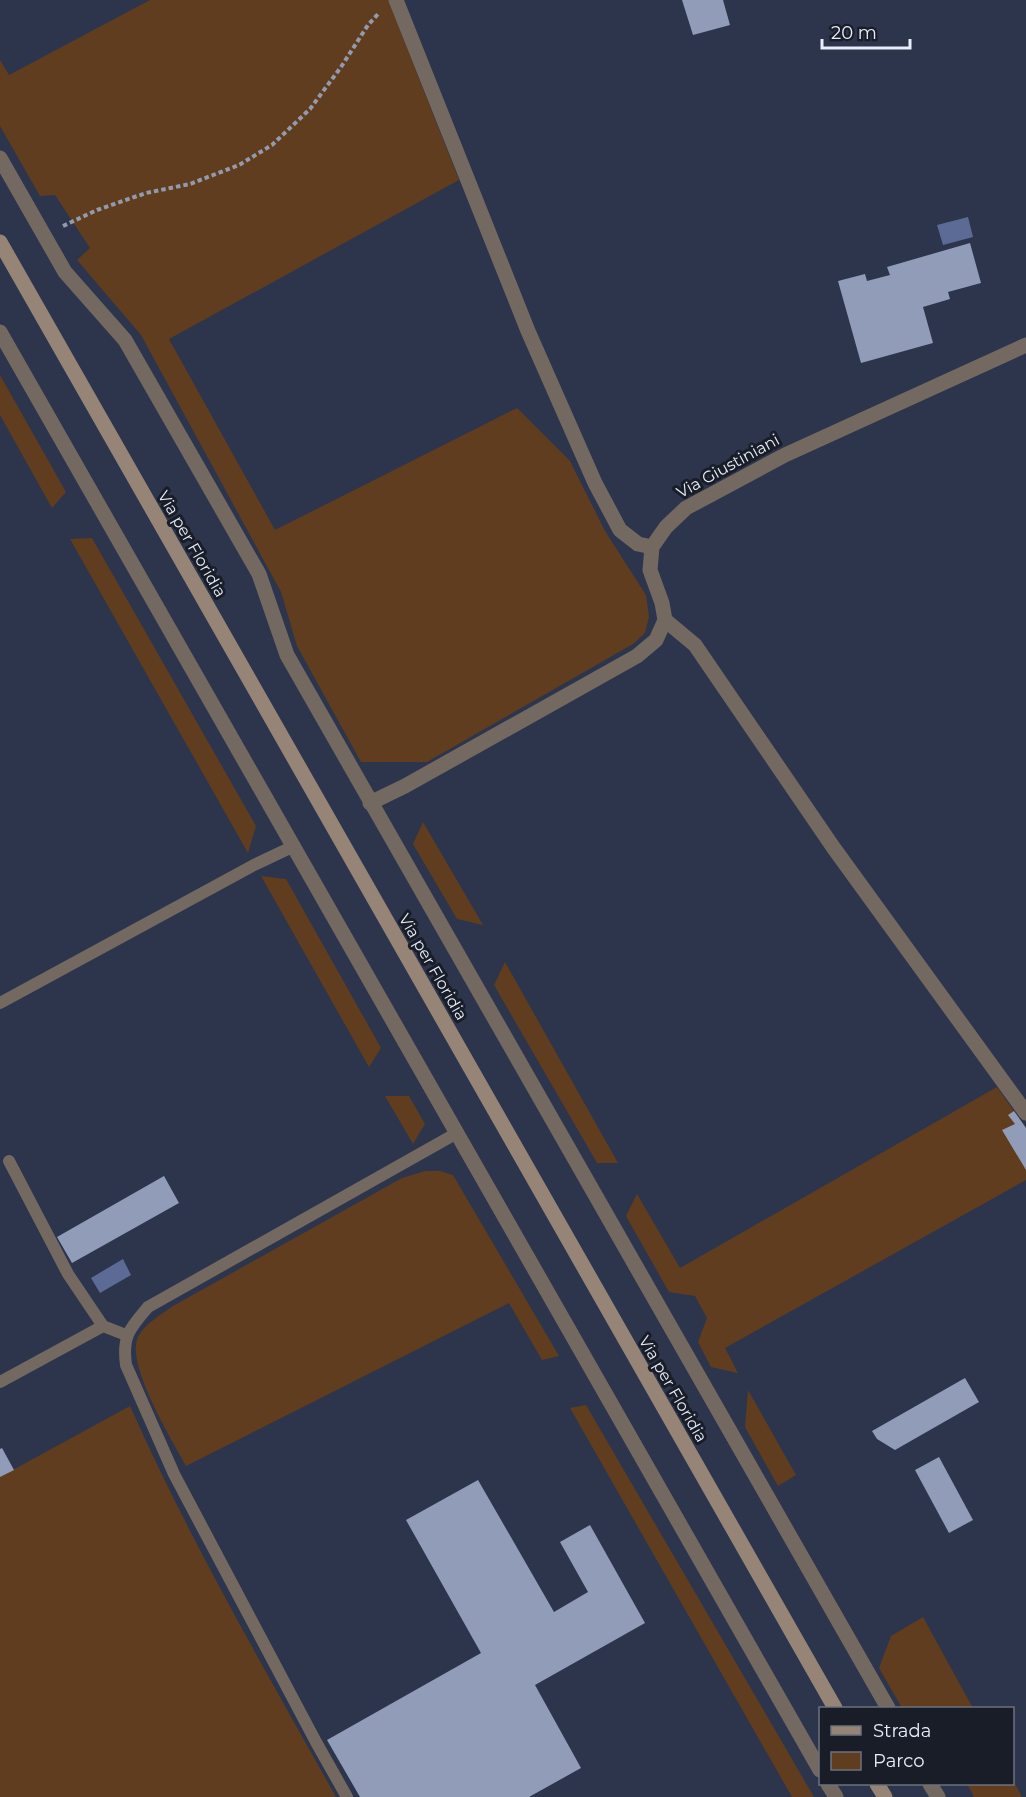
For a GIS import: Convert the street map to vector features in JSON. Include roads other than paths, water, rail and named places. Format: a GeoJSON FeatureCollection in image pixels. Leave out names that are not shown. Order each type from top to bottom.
{"type":"FeatureCollection","features":[{"type":"Feature","properties":{"kind":"main road","name":"Via per Floridia"},"geometry":{"type":"LineString","coordinates":[[0,242],[834,1707]]}},
{"type":"Feature","properties":{"kind":"street"},"geometry":{"type":"LineString","coordinates":[[370,803],[405,786],[637,656],[656,640],[665,621],[662,603],[650,570],[652,547],[638,544],[620,530],[595,483],[390,4]]}},
{"type":"Feature","properties":{"kind":"street"},"geometry":{"type":"LineString","coordinates":[[0,158],[65,272],[125,340],[259,574],[287,655],[887,1707]]}},
{"type":"Feature","properties":{"kind":"street"},"geometry":{"type":"LineString","coordinates":[[0,332],[819,1768]]}},
{"type":"Feature","properties":{"kind":"street","name":"Via Giustiniani"},"geometry":{"type":"LineString","coordinates":[[652,547],[666,526],[686,508],[785,455],[1026,345]]}},
{"type":"Feature","properties":{"kind":"street"},"geometry":{"type":"LineString","coordinates":[[665,621],[694,645],[833,846],[1026,1113]]}},
{"type":"Feature","properties":{"kind":"lane"},"geometry":{"type":"LineString","coordinates":[[0,1003],[254,865],[292,847]]}},
{"type":"Feature","properties":{"kind":"lane"},"geometry":{"type":"LineString","coordinates":[[347,1797],[310,1732],[174,1474],[126,1365],[124,1349],[126,1335],[148,1307],[457,1133]]}},
{"type":"Feature","properties":{"kind":"lane"},"geometry":{"type":"LineString","coordinates":[[9,1161],[68,1274],[103,1326],[126,1335]]}},
{"type":"Feature","properties":{"kind":"lane"},"geometry":{"type":"LineString","coordinates":[[0,1382],[103,1326]]}},
{"type":"Feature","properties":{"kind":"water"},"geometry":{"type":"Polygon","coordinates":[[[968,217],[973,237],[943,245],[937,225],[968,217]]]}},
{"type":"Feature","properties":{"kind":"water"},"geometry":{"type":"Polygon","coordinates":[[[123,1259],[131,1275],[100,1293],[91,1278],[123,1259]]]}}]}
